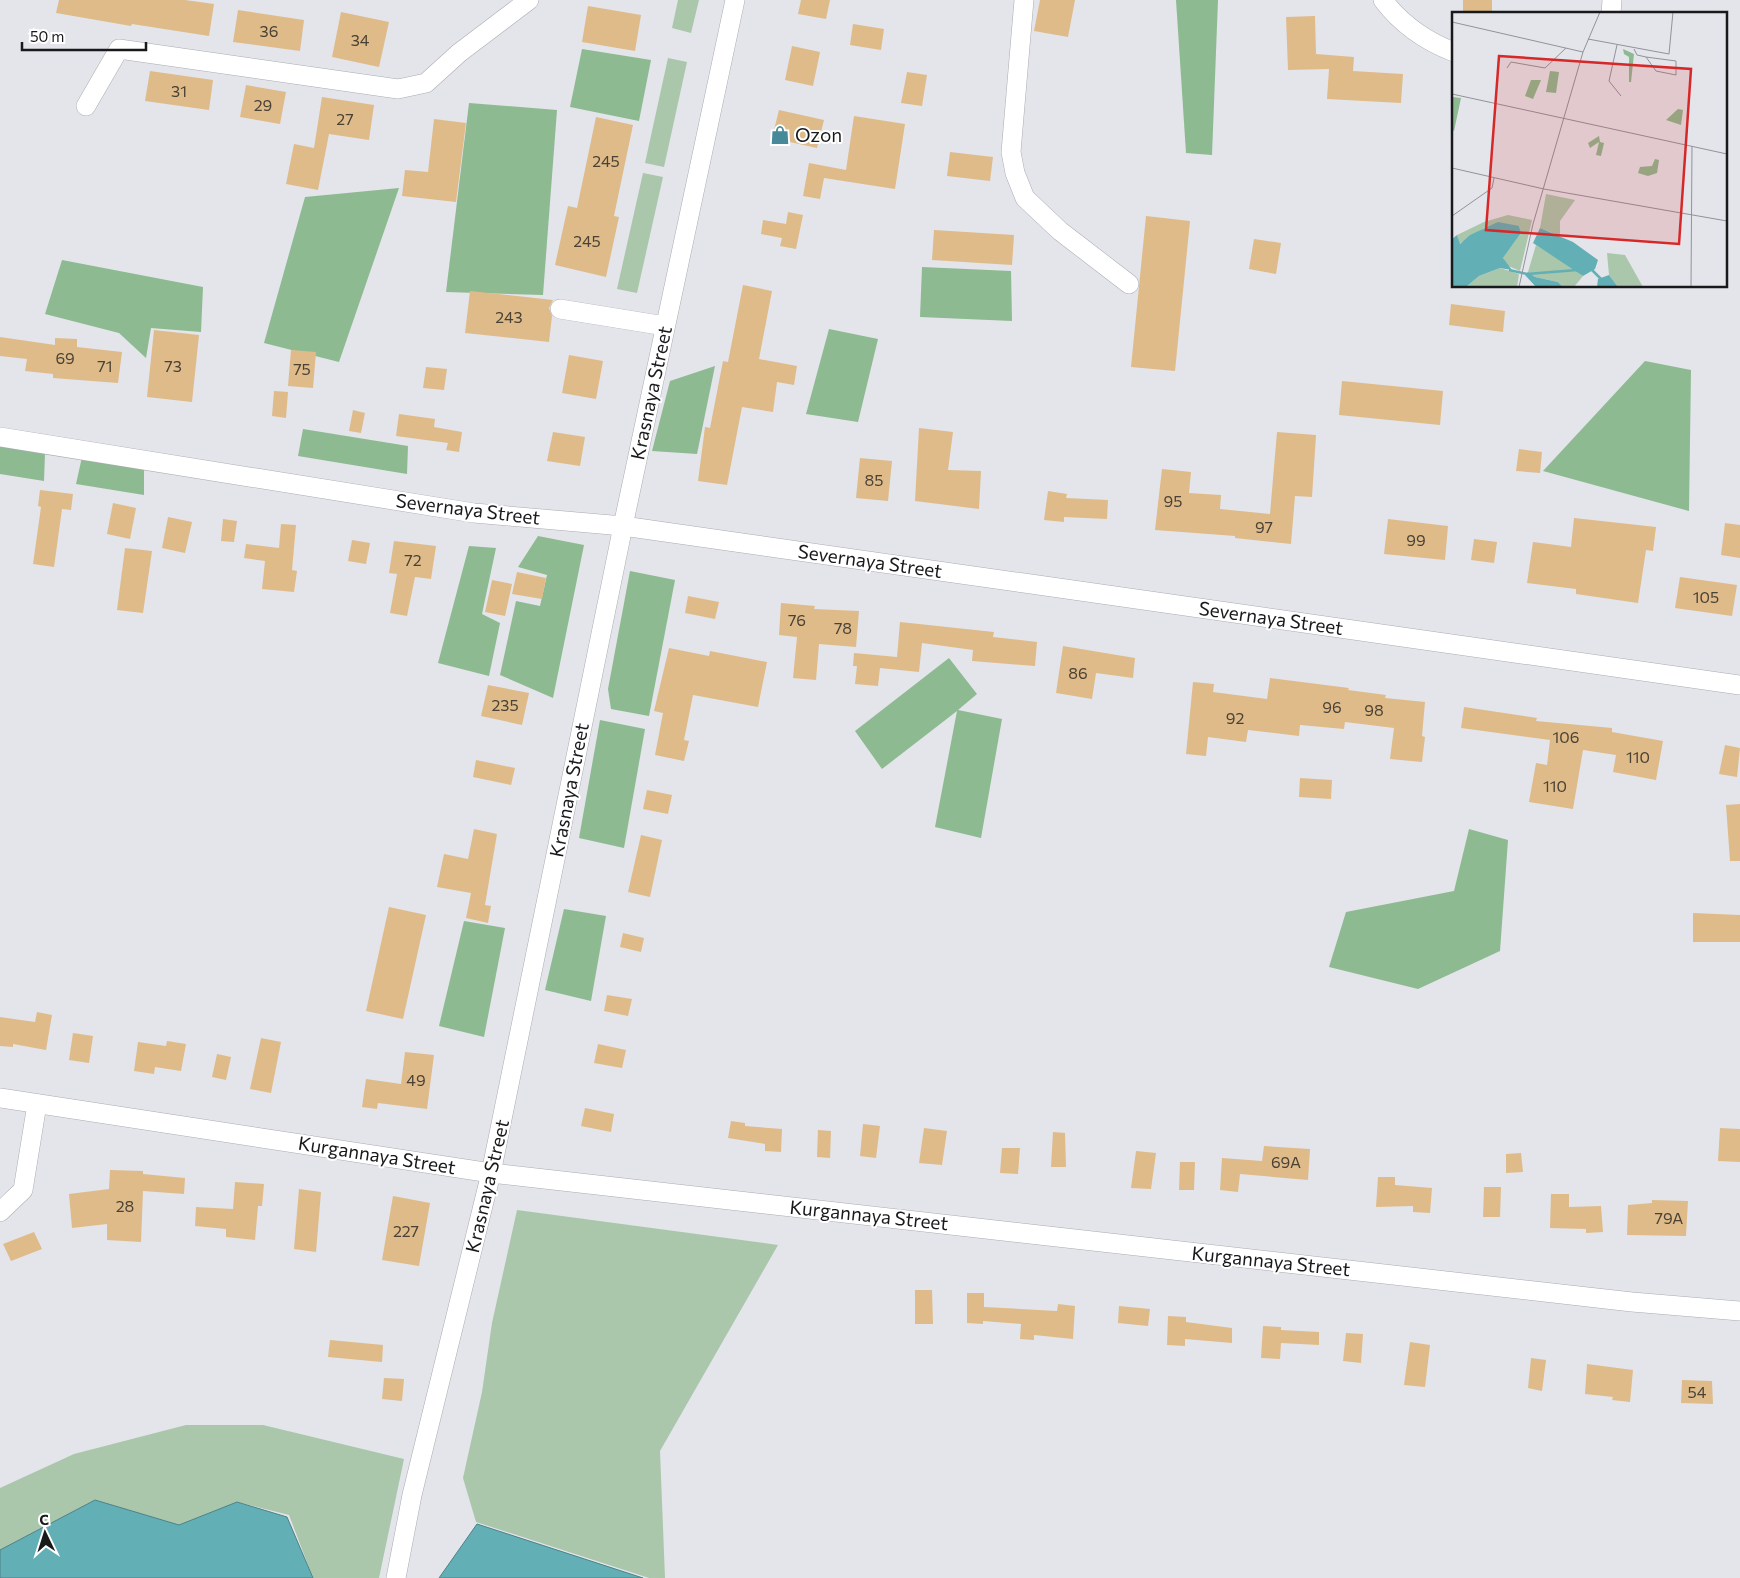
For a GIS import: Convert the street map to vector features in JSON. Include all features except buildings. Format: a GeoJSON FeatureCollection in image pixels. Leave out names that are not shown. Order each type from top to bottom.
{"type":"FeatureCollection","features":[{"type":"Feature","properties":{"kind":"street"},"geometry":{"type":"LineString","coordinates":[[86,106],[119,49],[398,90],[426,83],[459,53],[529,0]]}},
{"type":"Feature","properties":{"kind":"street","name":"Krasnaya Street"},"geometry":{"type":"LineString","coordinates":[[396,1578],[412,1495],[491,1173],[623,526],[735,0]]}},
{"type":"Feature","properties":{"kind":"street"},"geometry":{"type":"LineString","coordinates":[[1024,0],[1011,152],[1015,173],[1025,198],[1060,231],[1129,284]]}},
{"type":"Feature","properties":{"kind":"street"},"geometry":{"type":"LineString","coordinates":[[1383,0],[1398,20],[1429,40],[1452,51]]}},
{"type":"Feature","properties":{"kind":"street"},"geometry":{"type":"LineString","coordinates":[[560,309],[666,326]]}},
{"type":"Feature","properties":{"kind":"street","name":"Severnaya Street"},"geometry":{"type":"LineString","coordinates":[[0,437],[474,513],[623,526],[1740,685]]}},
{"type":"Feature","properties":{"kind":"street","name":"Kurgannaya Street"},"geometry":{"type":"LineString","coordinates":[[0,1098],[491,1173],[1632,1302],[1740,1311]]}},
{"type":"Feature","properties":{"kind":"street"},"geometry":{"type":"LineString","coordinates":[[0,1212],[23,1190],[37,1104]]}},
{"type":"Feature","properties":{"kind":"green space"},"geometry":{"type":"Polygon","coordinates":[[[678,0],[699,0],[691,33],[672,28],[678,0]]]}},
{"type":"Feature","properties":{"kind":"green space"},"geometry":{"type":"Polygon","coordinates":[[[1176,0],[1218,0],[1212,155],[1186,153],[1176,0]]]}},
{"type":"Feature","properties":{"kind":"green space"},"geometry":{"type":"Polygon","coordinates":[[[582,49],[651,60],[639,121],[570,107],[582,49]]]}},
{"type":"Feature","properties":{"kind":"green space"},"geometry":{"type":"Polygon","coordinates":[[[668,58],[687,62],[664,167],[645,163],[668,58]]]}},
{"type":"Feature","properties":{"kind":"green space"},"geometry":{"type":"Polygon","coordinates":[[[469,103],[557,110],[543,295],[446,292],[469,103]]]}},
{"type":"Feature","properties":{"kind":"green space"},"geometry":{"type":"Polygon","coordinates":[[[643,173],[663,177],[637,293],[617,289],[643,173]]]}},
{"type":"Feature","properties":{"kind":"green space"},"geometry":{"type":"Polygon","coordinates":[[[399,188],[339,362],[264,343],[305,197],[399,188]]]}},
{"type":"Feature","properties":{"kind":"green space"},"geometry":{"type":"Polygon","coordinates":[[[62,260],[203,287],[201,332],[151,328],[146,358],[119,333],[45,314],[62,260]]]}},
{"type":"Feature","properties":{"kind":"green space"},"geometry":{"type":"Polygon","coordinates":[[[922,267],[1011,271],[1012,321],[920,317],[922,267]]]}},
{"type":"Feature","properties":{"kind":"green space"},"geometry":{"type":"Polygon","coordinates":[[[829,329],[878,339],[858,422],[806,414],[829,329]]]}},
{"type":"Feature","properties":{"kind":"green space"},"geometry":{"type":"Polygon","coordinates":[[[1645,361],[1691,370],[1689,511],[1543,471],[1645,361]]]}},
{"type":"Feature","properties":{"kind":"green space"},"geometry":{"type":"Polygon","coordinates":[[[715,366],[697,454],[652,451],[670,381],[715,366]]]}},
{"type":"Feature","properties":{"kind":"green space"},"geometry":{"type":"Polygon","coordinates":[[[303,429],[408,446],[407,474],[298,456],[303,429]]]}},
{"type":"Feature","properties":{"kind":"green space"},"geometry":{"type":"Polygon","coordinates":[[[0,446],[45,453],[44,481],[0,474],[0,446]]]}},
{"type":"Feature","properties":{"kind":"green space"},"geometry":{"type":"Polygon","coordinates":[[[82,457],[144,467],[144,495],[76,484],[82,457]]]}},
{"type":"Feature","properties":{"kind":"green space"},"geometry":{"type":"Polygon","coordinates":[[[538,536],[584,545],[553,698],[500,675],[516,601],[540,606],[547,575],[518,567],[538,536]]]}},
{"type":"Feature","properties":{"kind":"green space"},"geometry":{"type":"Polygon","coordinates":[[[469,546],[496,548],[482,614],[500,623],[489,676],[438,663],[469,546]]]}},
{"type":"Feature","properties":{"kind":"green space"},"geometry":{"type":"Polygon","coordinates":[[[630,571],[675,580],[649,716],[611,709],[608,689],[630,571]]]}},
{"type":"Feature","properties":{"kind":"green space"},"geometry":{"type":"Polygon","coordinates":[[[949,658],[977,694],[958,710],[1002,719],[981,838],[935,827],[957,711],[882,769],[855,731],[949,658]]]}},
{"type":"Feature","properties":{"kind":"green space"},"geometry":{"type":"Polygon","coordinates":[[[600,720],[645,729],[624,848],[579,838],[600,720]]]}},
{"type":"Feature","properties":{"kind":"green space"},"geometry":{"type":"Polygon","coordinates":[[[1469,829],[1508,840],[1500,951],[1418,989],[1329,967],[1346,912],[1454,891],[1469,829]]]}},
{"type":"Feature","properties":{"kind":"green space"},"geometry":{"type":"Polygon","coordinates":[[[564,909],[606,916],[591,1001],[545,990],[564,909]]]}},
{"type":"Feature","properties":{"kind":"green space"},"geometry":{"type":"Polygon","coordinates":[[[464,921],[505,928],[484,1037],[439,1026],[464,921]]]}},
{"type":"Feature","properties":{"kind":"green space"},"geometry":{"type":"Polygon","coordinates":[[[517,1210],[778,1245],[660,1451],[665,1578],[649,1578],[476,1522],[463,1478],[482,1392],[492,1323],[517,1210]]]}},
{"type":"Feature","properties":{"kind":"green space"},"geometry":{"type":"Polygon","coordinates":[[[186,1425],[263,1425],[404,1459],[379,1578],[313,1578],[289,1515],[237,1502],[179,1525],[95,1500],[0,1550],[0,1488],[74,1454],[186,1425]]]}},
{"type":"Feature","properties":{"kind":"water"},"geometry":{"type":"Polygon","coordinates":[[[95,1500],[179,1525],[237,1502],[287,1517],[313,1578],[0,1578],[0,1550],[95,1500]]]}},
{"type":"Feature","properties":{"kind":"water"},"geometry":{"type":"Polygon","coordinates":[[[477,1524],[643,1578],[439,1578],[477,1524]]]}},
{"type":"Feature","properties":{"kind":"place","name":"Ozon"},"geometry":{"type":"Point","coordinates":[780,135]}}]}
